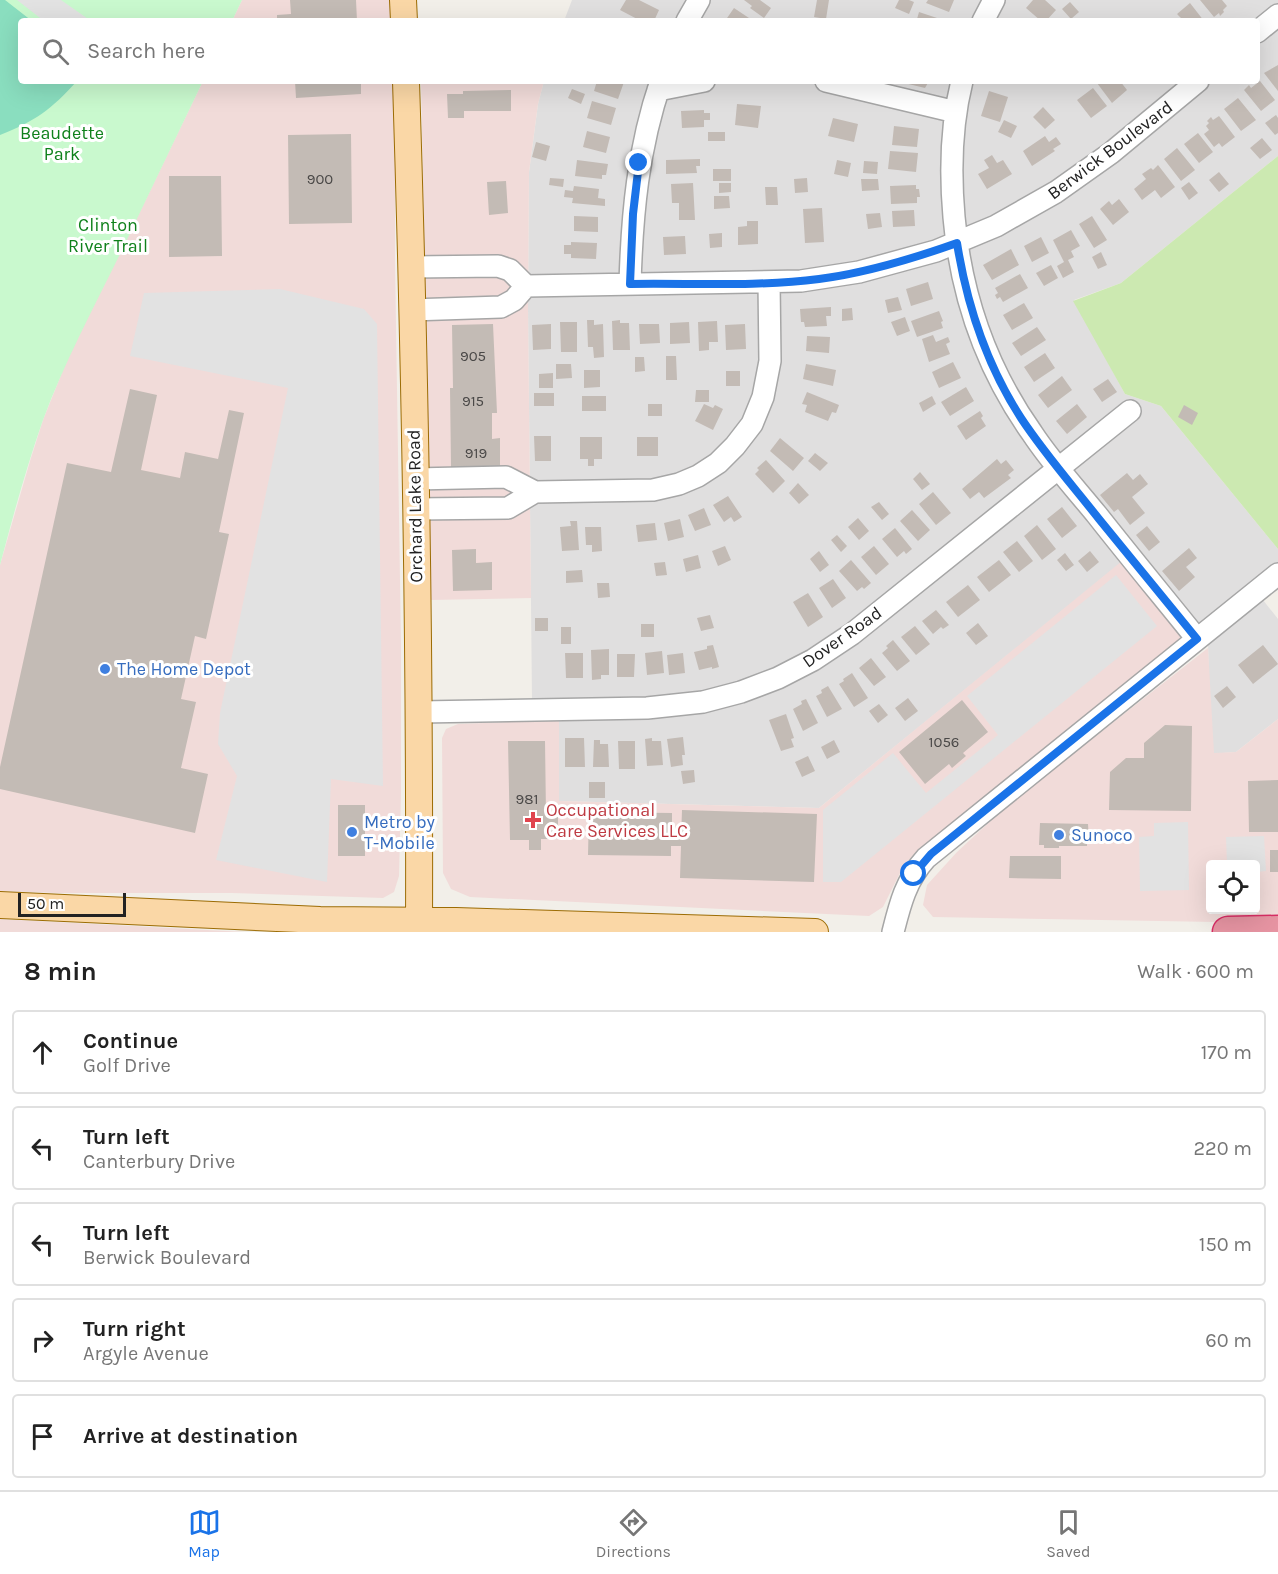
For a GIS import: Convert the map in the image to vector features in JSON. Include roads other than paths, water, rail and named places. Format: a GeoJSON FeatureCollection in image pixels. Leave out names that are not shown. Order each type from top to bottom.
{"type":"FeatureCollection","features":[{"type":"Feature","properties":{"kind":"highway"},"geometry":{"type":"LineString","coordinates":[[1228,932],[1278,931]]}},
{"type":"Feature","properties":{"kind":"main road"},"geometry":{"type":"LineString","coordinates":[[403,0],[404,18]]}},
{"type":"Feature","properties":{"kind":"main road","name":"Orchard Lake Road"},"geometry":{"type":"LineString","coordinates":[[406,84],[412,267],[420,712],[419,926]]}},
{"type":"Feature","properties":{"kind":"main road"},"geometry":{"type":"LineString","coordinates":[[0,905],[419,926],[815,932]]}},
{"type":"Feature","properties":{"kind":"street"},"geometry":{"type":"LineString","coordinates":[[689,18],[699,0]]}},
{"type":"Feature","properties":{"kind":"street"},"geometry":{"type":"LineString","coordinates":[[985,18],[994,0]]}},
{"type":"Feature","properties":{"kind":"street"},"geometry":{"type":"LineString","coordinates":[[1260,30],[1278,15]]}},
{"type":"Feature","properties":{"kind":"street"},"geometry":{"type":"LineString","coordinates":[[838,84],[956,112]]}},
{"type":"Feature","properties":{"kind":"street"},"geometry":{"type":"LineString","coordinates":[[961,84],[956,112],[952,183],[957,243],[965,289],[988,357],[1020,416],[1058,468],[1197,639]]}},
{"type":"Feature","properties":{"kind":"street","name":"Berwick Boulevard"},"geometry":{"type":"LineString","coordinates":[[526,286],[769,282],[818,279],[859,272],[957,243],[1019,214],[1074,180],[1111,153],[1194,84]]}},
{"type":"Feature","properties":{"kind":"street"},"geometry":{"type":"LineString","coordinates":[[630,284],[635,189],[644,139],[659,85]]}},
{"type":"Feature","properties":{"kind":"street"},"geometry":{"type":"LineString","coordinates":[[411,310],[501,308],[514,300],[526,286],[510,270],[498,266],[412,267]]}},
{"type":"Feature","properties":{"kind":"street"},"geometry":{"type":"LineString","coordinates":[[415,479],[506,477],[535,492],[653,490],[691,480],[718,463],[744,435],[758,411],[763,398],[770,361],[769,282]]}},
{"type":"Feature","properties":{"kind":"street","name":"Dover Road"},"geometry":{"type":"LineString","coordinates":[[420,712],[666,707],[704,702],[759,686],[813,660],[852,634],[1130,411]]}},
{"type":"Feature","properties":{"kind":"street"},"geometry":{"type":"LineString","coordinates":[[415,509],[508,508],[535,492]]}},
{"type":"Feature","properties":{"kind":"street"},"geometry":{"type":"LineString","coordinates":[[893,932],[905,889],[917,868],[926,858],[1278,574]]}},
{"type":"Feature","properties":{"kind":"place","name":"The Home Depot"},"geometry":{"type":"Point","coordinates":[105,669]}},
{"type":"Feature","properties":{"kind":"place","name":"Occupational Care Services LLC"},"geometry":{"type":"Point","coordinates":[533,820]}},
{"type":"Feature","properties":{"kind":"place","name":"Metro by T-Mobile"},"geometry":{"type":"Point","coordinates":[352,832]}},
{"type":"Feature","properties":{"kind":"place","name":"Sunoco"},"geometry":{"type":"Point","coordinates":[1059,835]}},
{"type":"Feature","properties":{"kind":"park label","name":"Beaudette Park"},"geometry":{"type":"Point","coordinates":[62,143]}},
{"type":"Feature","properties":{"kind":"park label","name":"Clinton River Trail"},"geometry":{"type":"Point","coordinates":[108,235]}}]}
